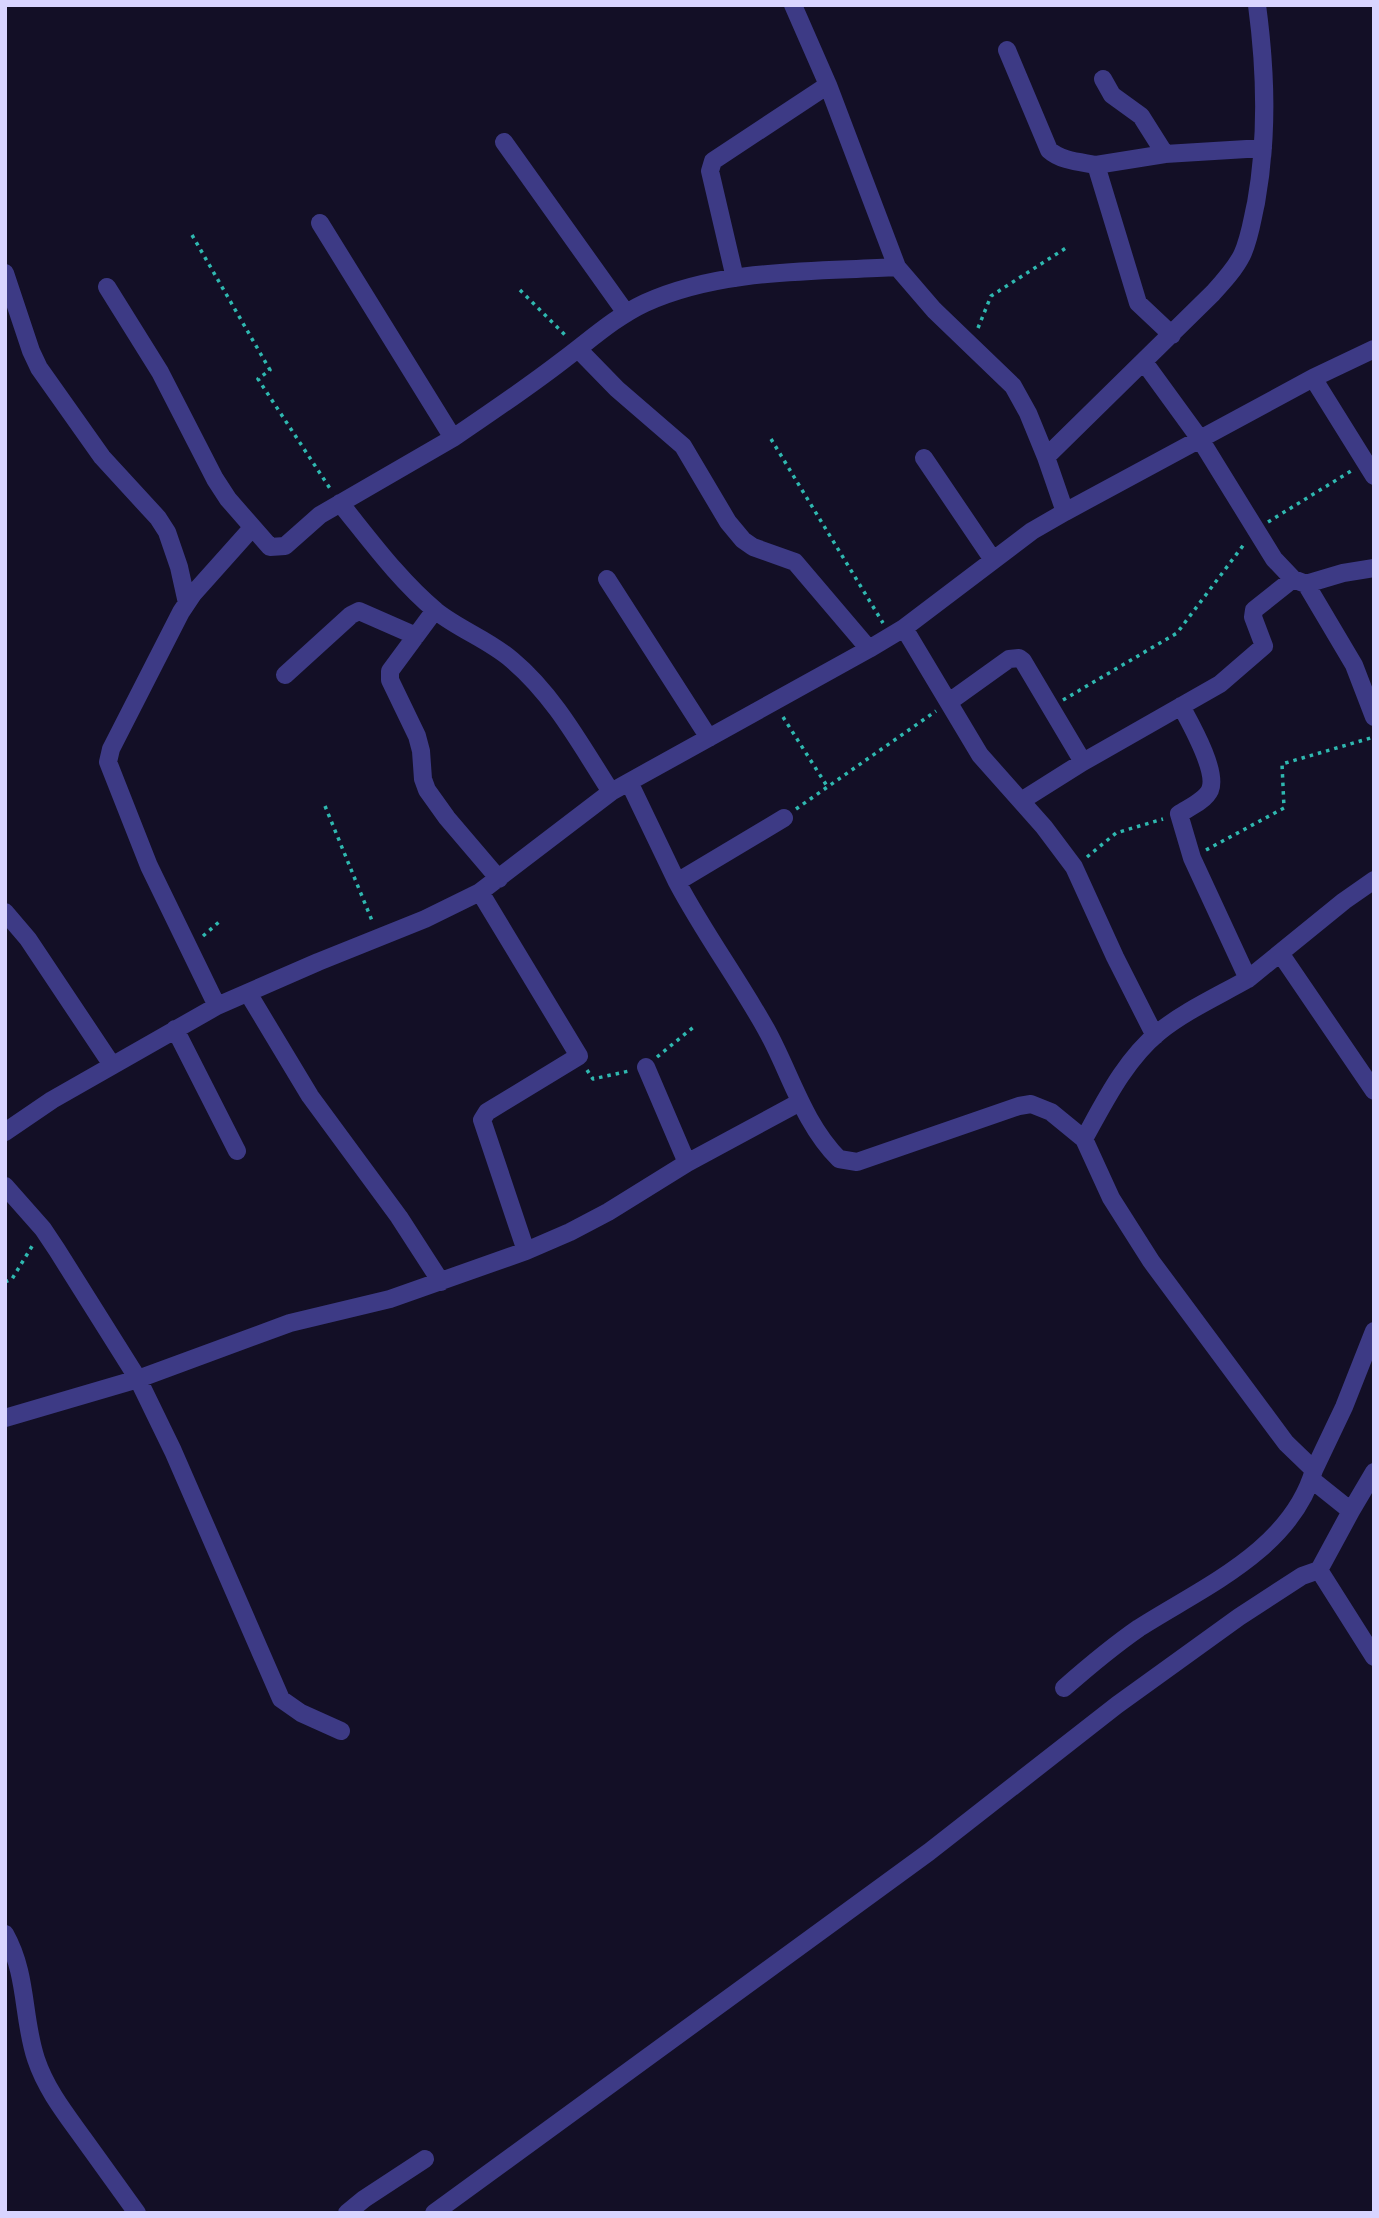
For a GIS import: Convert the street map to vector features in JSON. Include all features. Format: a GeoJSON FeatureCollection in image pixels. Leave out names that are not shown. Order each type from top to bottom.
{"type":"FeatureCollection","features":[{"type":"Feature","properties":{"kind":"street"},"geometry":{"type":"LineString","coordinates":[[793,5],[828,85],[897,267],[934,310],[1013,386],[1028,413],[1065,512]]}},
{"type":"Feature","properties":{"kind":"street"},"geometry":{"type":"LineString","coordinates":[[1046,457],[1213,293],[1232,272],[1242,255],[1252,220],[1264,148],[1266,91],[1257,5]]}},
{"type":"Feature","properties":{"kind":"street"},"geometry":{"type":"LineString","coordinates":[[1007,50],[1052,154],[1097,166],[1165,154],[1264,148]]}},
{"type":"Feature","properties":{"kind":"street"},"geometry":{"type":"LineString","coordinates":[[1103,79],[1112,95],[1141,116],[1165,154]]}},
{"type":"Feature","properties":{"kind":"street"},"geometry":{"type":"LineString","coordinates":[[735,278],[710,172],[713,161],[828,85]]}},
{"type":"Feature","properties":{"kind":"street"},"geometry":{"type":"LineString","coordinates":[[504,142],[626,313]]}},
{"type":"Feature","properties":{"kind":"street"},"geometry":{"type":"LineString","coordinates":[[1097,166],[1138,303],[1172,335]]}},
{"type":"Feature","properties":{"kind":"street"},"geometry":{"type":"LineString","coordinates":[[320,223],[453,438]]}},
{"type":"Feature","properties":{"kind":"street"},"geometry":{"type":"LineString","coordinates":[[107,287],[160,372],[215,480],[270,547],[279,548],[285,546],[320,515],[453,438],[626,313],[669,294],[735,278],[897,267]]}},
{"type":"Feature","properties":{"kind":"street"},"geometry":{"type":"LineString","coordinates":[[5,272],[39,368],[102,457],[158,518],[167,532],[174,548],[187,604]]}},
{"type":"Feature","properties":{"kind":"street"},"geometry":{"type":"LineString","coordinates":[[578,349],[617,389],[683,446],[728,522],[743,540],[753,547],[794,562],[869,649]]}},
{"type":"Feature","properties":{"kind":"street"},"geometry":{"type":"LineString","coordinates":[[5,1132],[52,1100],[217,1006],[480,892],[611,792],[774,704],[897,632],[993,560],[1065,512],[1313,378],[1374,349]]}},
{"type":"Feature","properties":{"kind":"street"},"geometry":{"type":"LineString","coordinates":[[1144,362],[1200,439],[1274,559],[1299,582],[1354,665],[1374,717]]}},
{"type":"Feature","properties":{"kind":"street"},"geometry":{"type":"LineString","coordinates":[[1313,378],[1369,469]]}},
{"type":"Feature","properties":{"kind":"street"},"geometry":{"type":"LineString","coordinates":[[924,458],[993,560]]}},
{"type":"Feature","properties":{"kind":"street"},"geometry":{"type":"LineString","coordinates":[[340,503],[395,570],[435,610],[504,654],[519,667],[556,708],[611,792]]}},
{"type":"Feature","properties":{"kind":"street"},"geometry":{"type":"LineString","coordinates":[[217,1006],[149,866],[108,762],[117,737],[187,604],[252,527]]}},
{"type":"Feature","properties":{"kind":"street"},"geometry":{"type":"LineString","coordinates":[[1021,801],[1083,762],[1220,684],[1263,649],[1265,642],[1253,617],[1254,610],[1299,582],[1374,568]]}},
{"type":"Feature","properties":{"kind":"street"},"geometry":{"type":"LineString","coordinates":[[607,579],[709,738]]}},
{"type":"Feature","properties":{"kind":"street"},"geometry":{"type":"LineString","coordinates":[[435,610],[389,676],[417,736],[425,785],[437,806],[499,879]]}},
{"type":"Feature","properties":{"kind":"street"},"geometry":{"type":"LineString","coordinates":[[285,675],[351,615],[359,611],[365,611],[416,636]]}},
{"type":"Feature","properties":{"kind":"street"},"geometry":{"type":"LineString","coordinates":[[897,632],[949,702],[988,766],[1021,801],[1074,867],[1155,1036]]}},
{"type":"Feature","properties":{"kind":"street"},"geometry":{"type":"LineString","coordinates":[[949,702],[1013,658],[1023,661],[1083,762]]}},
{"type":"Feature","properties":{"kind":"street"},"geometry":{"type":"LineString","coordinates":[[1181,706],[1207,762],[1211,788],[1203,798],[1178,814],[1192,858],[1248,979]]}},
{"type":"Feature","properties":{"kind":"street"},"geometry":{"type":"LineString","coordinates":[[629,782],[677,882],[764,1025],[800,1102],[830,1150],[839,1159],[857,1162],[1019,1106],[1031,1104],[1051,1112],[1084,1139],[1098,1172],[1137,1240],[1270,1422],[1312,1474],[1351,1511]]}},
{"type":"Feature","properties":{"kind":"street"},"geometry":{"type":"LineString","coordinates":[[677,882],[784,818]]}},
{"type":"Feature","properties":{"kind":"street"},"geometry":{"type":"LineString","coordinates":[[1084,1139],[1125,1070],[1155,1036],[1178,1018],[1248,979],[1374,880]]}},
{"type":"Feature","properties":{"kind":"street"},"geometry":{"type":"LineString","coordinates":[[480,892],[579,1056],[487,1112],[482,1120],[526,1251]]}},
{"type":"Feature","properties":{"kind":"street"},"geometry":{"type":"LineString","coordinates":[[5,912],[28,939],[112,1065]]}},
{"type":"Feature","properties":{"kind":"street"},"geometry":{"type":"LineString","coordinates":[[1280,953],[1374,1091]]}},
{"type":"Feature","properties":{"kind":"street"},"geometry":{"type":"LineString","coordinates":[[248,993],[310,1096],[399,1217],[441,1282]]}},
{"type":"Feature","properties":{"kind":"street"},"geometry":{"type":"LineString","coordinates":[[176,1029],[237,1151]]}},
{"type":"Feature","properties":{"kind":"street"},"geometry":{"type":"LineString","coordinates":[[646,1067],[687,1163]]}},
{"type":"Feature","properties":{"kind":"street"},"geometry":{"type":"LineString","coordinates":[[5,1418],[138,1379],[290,1323],[390,1299],[526,1251],[608,1212],[687,1163],[800,1102]]}},
{"type":"Feature","properties":{"kind":"street"},"geometry":{"type":"LineString","coordinates":[[5,1186],[43,1229],[138,1379],[178,1462],[273,1686],[288,1706],[341,1731]]}},
{"type":"Feature","properties":{"kind":"street"},"geometry":{"type":"LineString","coordinates":[[1064,1688],[1136,1630],[1233,1570],[1286,1523],[1298,1506],[1344,1407],[1374,1331]]}},
{"type":"Feature","properties":{"kind":"street"},"geometry":{"type":"LineString","coordinates":[[435,2213],[929,1852],[1117,1705],[1239,1617],[1302,1576],[1319,1570],[1374,1472]]}},
{"type":"Feature","properties":{"kind":"street"},"geometry":{"type":"LineString","coordinates":[[1319,1570],[1374,1657]]}},
{"type":"Feature","properties":{"kind":"street"},"geometry":{"type":"LineString","coordinates":[[5,1934],[25,1990],[33,2047],[44,2079],[137,2213]]}},
{"type":"Feature","properties":{"kind":"street"},"geometry":{"type":"LineString","coordinates":[[347,2213],[425,2159]]}},
{"type":"Feature","properties":{"kind":"path"},"geometry":{"type":"LineString","coordinates":[[192,235],[270,370],[258,379],[340,503]]}},
{"type":"Feature","properties":{"kind":"path"},"geometry":{"type":"LineString","coordinates":[[971,345],[991,296],[1069,246]]}},
{"type":"Feature","properties":{"kind":"path"},"geometry":{"type":"LineString","coordinates":[[520,289],[578,349]]}},
{"type":"Feature","properties":{"kind":"path"},"geometry":{"type":"LineString","coordinates":[[771,439],[897,632]]}},
{"type":"Feature","properties":{"kind":"path"},"geometry":{"type":"LineString","coordinates":[[1051,707],[1177,633],[1255,530],[1369,469]]}},
{"type":"Feature","properties":{"kind":"path"},"geometry":{"type":"LineString","coordinates":[[784,818],[949,702]]}},
{"type":"Feature","properties":{"kind":"path"},"geometry":{"type":"LineString","coordinates":[[774,704],[827,786]]}},
{"type":"Feature","properties":{"kind":"path"},"geometry":{"type":"LineString","coordinates":[[1192,858],[1284,808],[1282,764],[1374,737]]}},
{"type":"Feature","properties":{"kind":"path"},"geometry":{"type":"LineString","coordinates":[[325,806],[379,938]]}},
{"type":"Feature","properties":{"kind":"path"},"geometry":{"type":"LineString","coordinates":[[1074,867],[1116,833],[1178,814]]}},
{"type":"Feature","properties":{"kind":"path"},"geometry":{"type":"LineString","coordinates":[[579,1056],[593,1079],[646,1067],[696,1025]]}},
{"type":"Feature","properties":{"kind":"path"},"geometry":{"type":"LineString","coordinates":[[5,1282],[12,1279],[43,1229]]}}]}
